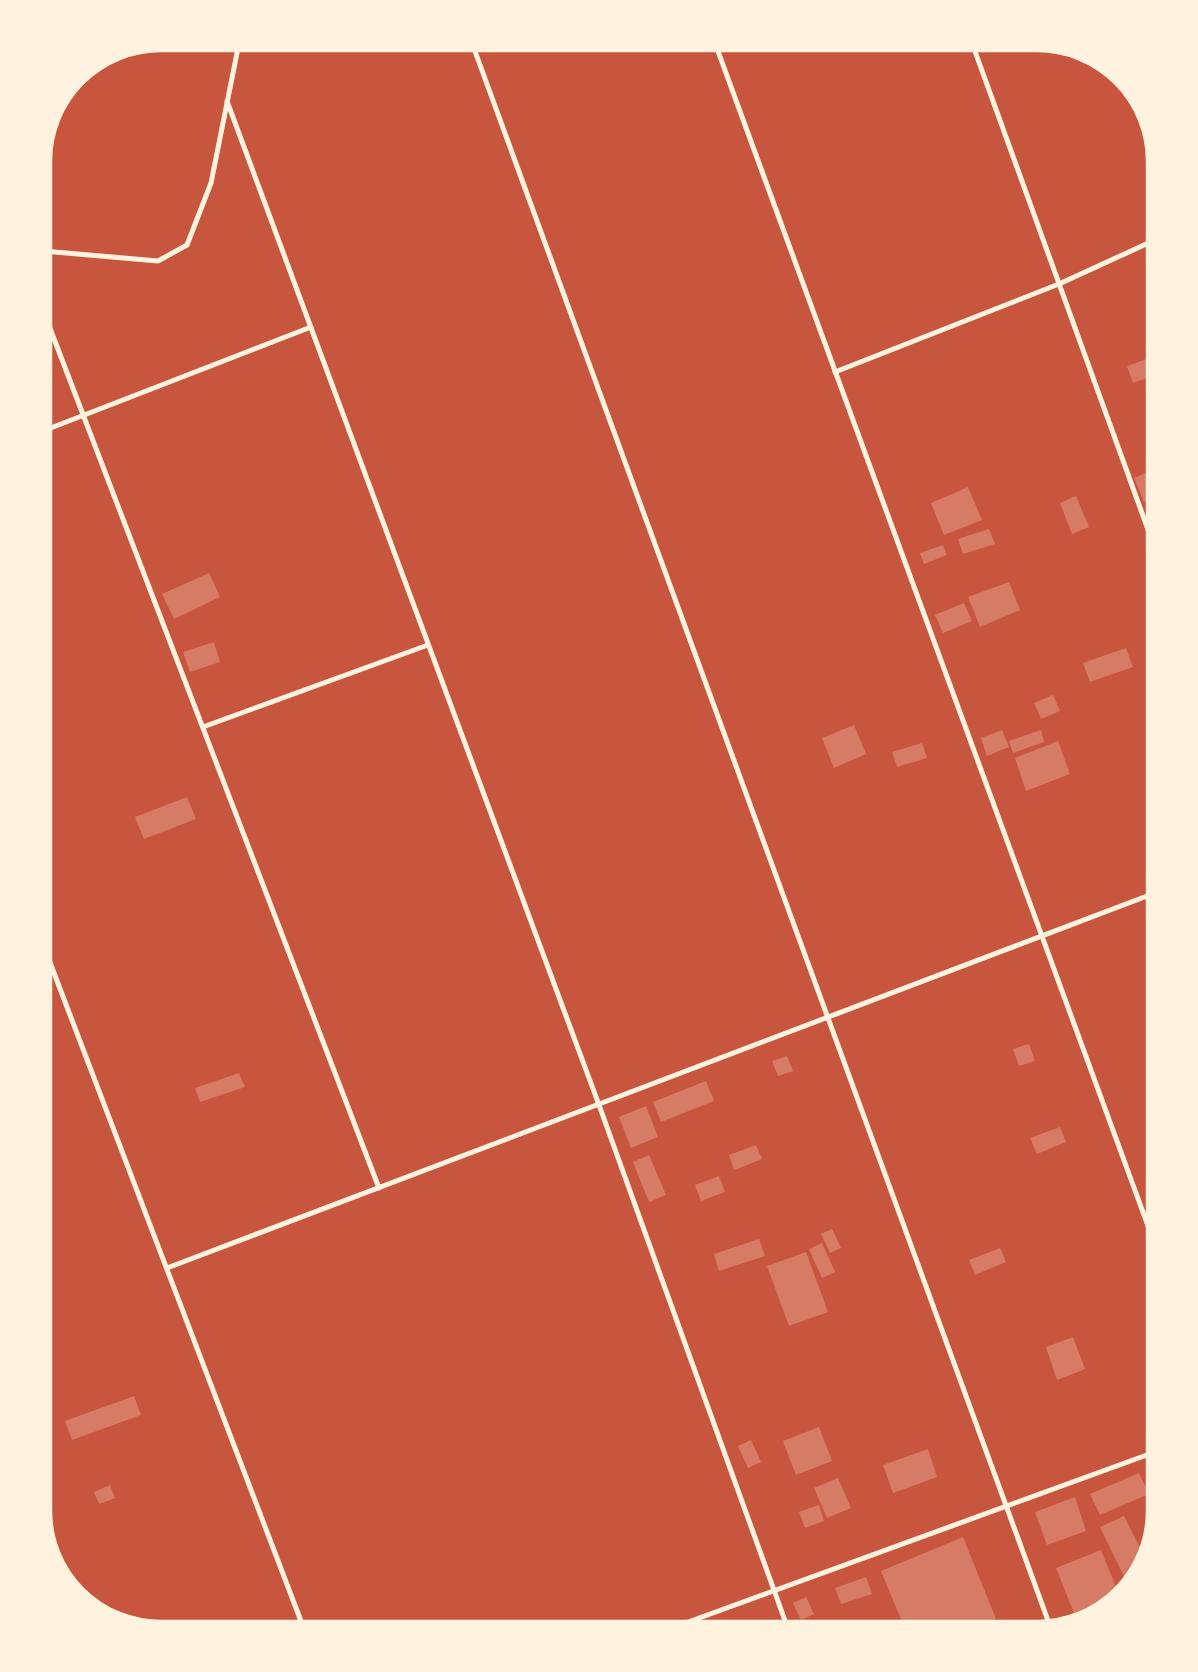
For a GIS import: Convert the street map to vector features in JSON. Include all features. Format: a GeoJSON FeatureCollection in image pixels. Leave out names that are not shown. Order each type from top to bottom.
{"type":"FeatureCollection","features":[{"type":"Feature","properties":{"kind":"street"},"geometry":{"type":"LineString","coordinates":[[51,252],[158,261],[187,245],[211,183],[237,51]]}},
{"type":"Feature","properties":{"kind":"street"},"geometry":{"type":"LineString","coordinates":[[475,51],[1048,1620]]}},
{"type":"Feature","properties":{"kind":"street"},"geometry":{"type":"LineString","coordinates":[[718,51],[1147,1221]]}},
{"type":"Feature","properties":{"kind":"street"},"geometry":{"type":"LineString","coordinates":[[975,51],[1147,524]]}},
{"type":"Feature","properties":{"kind":"street"},"geometry":{"type":"LineString","coordinates":[[228,101],[599,1105],[785,1621]]}},
{"type":"Feature","properties":{"kind":"street"},"geometry":{"type":"LineString","coordinates":[[835,372],[1059,284],[1147,244]]}},
{"type":"Feature","properties":{"kind":"street"},"geometry":{"type":"LineString","coordinates":[[51,428],[311,327]]}},
{"type":"Feature","properties":{"kind":"street"},"geometry":{"type":"LineString","coordinates":[[51,331],[379,1188]]}},
{"type":"Feature","properties":{"kind":"street"},"geometry":{"type":"LineString","coordinates":[[203,728],[428,644]]}},
{"type":"Feature","properties":{"kind":"street"},"geometry":{"type":"LineString","coordinates":[[167,1268],[828,1019],[1147,896]]}},
{"type":"Feature","properties":{"kind":"street"},"geometry":{"type":"LineString","coordinates":[[51,965],[301,1621]]}},
{"type":"Feature","properties":{"kind":"street"},"geometry":{"type":"LineString","coordinates":[[691,1621],[1147,1455]]}},
{"type":"Feature","properties":{"kind":"building"},"geometry":{"type":"Polygon","coordinates":[[[1147,359],[1147,378],[1133,383],[1127,366],[1147,359]]]}},
{"type":"Feature","properties":{"kind":"building"},"geometry":{"type":"Polygon","coordinates":[[[1146,473],[1147,501],[1144,502],[1134,478],[1146,473]]]}},
{"type":"Feature","properties":{"kind":"building"},"geometry":{"type":"Polygon","coordinates":[[[968,487],[982,520],[944,535],[931,503],[968,487]]]}},
{"type":"Feature","properties":{"kind":"building"},"geometry":{"type":"Polygon","coordinates":[[[1076,496],[1089,527],[1072,534],[1060,503],[1076,496]]]}},
{"type":"Feature","properties":{"kind":"building"},"geometry":{"type":"Polygon","coordinates":[[[989,529],[995,544],[963,554],[958,539],[989,529]]]}},
{"type":"Feature","properties":{"kind":"building"},"geometry":{"type":"Polygon","coordinates":[[[943,545],[947,555],[924,564],[920,553],[943,545]]]}},
{"type":"Feature","properties":{"kind":"building"},"geometry":{"type":"Polygon","coordinates":[[[209,573],[220,597],[174,619],[162,594],[209,573]]]}},
{"type":"Feature","properties":{"kind":"building"},"geometry":{"type":"Polygon","coordinates":[[[1009,582],[1020,610],[980,627],[968,597],[1009,582]]]}},
{"type":"Feature","properties":{"kind":"building"},"geometry":{"type":"Polygon","coordinates":[[[964,603],[972,621],[943,633],[935,615],[964,603]]]}},
{"type":"Feature","properties":{"kind":"building"},"geometry":{"type":"Polygon","coordinates":[[[214,642],[220,662],[190,672],[183,652],[214,642]]]}},
{"type":"Feature","properties":{"kind":"building"},"geometry":{"type":"Polygon","coordinates":[[[1126,648],[1133,667],[1090,682],[1083,663],[1126,648]]]}},
{"type":"Feature","properties":{"kind":"building"},"geometry":{"type":"Polygon","coordinates":[[[1053,695],[1060,711],[1041,719],[1034,703],[1053,695]]]}},
{"type":"Feature","properties":{"kind":"building"},"geometry":{"type":"Polygon","coordinates":[[[854,725],[866,754],[834,768],[822,738],[854,725]]]}},
{"type":"Feature","properties":{"kind":"building"},"geometry":{"type":"Polygon","coordinates":[[[1002,730],[1009,747],[987,756],[981,738],[1002,730]]]}},
{"type":"Feature","properties":{"kind":"building"},"geometry":{"type":"Polygon","coordinates":[[[1041,730],[1044,742],[1013,753],[1009,741],[1041,730]]]}},
{"type":"Feature","properties":{"kind":"building"},"geometry":{"type":"Polygon","coordinates":[[[1058,741],[1070,774],[1026,791],[1015,758],[1058,741]]]}},
{"type":"Feature","properties":{"kind":"building"},"geometry":{"type":"Polygon","coordinates":[[[922,743],[927,758],[897,767],[892,752],[922,743]]]}},
{"type":"Feature","properties":{"kind":"building"},"geometry":{"type":"Polygon","coordinates":[[[187,797],[196,819],[144,839],[135,817],[187,797]]]}},
{"type":"Feature","properties":{"kind":"building"},"geometry":{"type":"Polygon","coordinates":[[[1029,1044],[1035,1061],[1019,1066],[1013,1049],[1029,1044]]]}},
{"type":"Feature","properties":{"kind":"building"},"geometry":{"type":"Polygon","coordinates":[[[787,1056],[793,1071],[778,1076],[772,1061],[787,1056]]]}},
{"type":"Feature","properties":{"kind":"building"},"geometry":{"type":"Polygon","coordinates":[[[239,1073],[245,1087],[200,1102],[195,1088],[239,1073]]]}},
{"type":"Feature","properties":{"kind":"building"},"geometry":{"type":"Polygon","coordinates":[[[706,1081],[714,1101],[661,1122],[653,1102],[706,1081]]]}},
{"type":"Feature","properties":{"kind":"building"},"geometry":{"type":"Polygon","coordinates":[[[646,1106],[658,1137],[631,1148],[619,1117],[646,1106]]]}},
{"type":"Feature","properties":{"kind":"building"},"geometry":{"type":"Polygon","coordinates":[[[1060,1127],[1066,1142],[1037,1154],[1030,1138],[1060,1127]]]}},
{"type":"Feature","properties":{"kind":"building"},"geometry":{"type":"Polygon","coordinates":[[[756,1145],[762,1159],[734,1170],[729,1155],[756,1145]]]}},
{"type":"Feature","properties":{"kind":"building"},"geometry":{"type":"Polygon","coordinates":[[[649,1155],[666,1195],[649,1202],[633,1162],[649,1155]]]}},
{"type":"Feature","properties":{"kind":"building"},"geometry":{"type":"Polygon","coordinates":[[[719,1176],[725,1192],[701,1201],[695,1185],[719,1176]]]}},
{"type":"Feature","properties":{"kind":"building"},"geometry":{"type":"Polygon","coordinates":[[[832,1229],[841,1248],[830,1253],[821,1234],[832,1229]]]}},
{"type":"Feature","properties":{"kind":"building"},"geometry":{"type":"Polygon","coordinates":[[[759,1239],[765,1256],[719,1271],[714,1254],[759,1239]]]}},
{"type":"Feature","properties":{"kind":"building"},"geometry":{"type":"Polygon","coordinates":[[[822,1243],[835,1272],[822,1278],[809,1249],[822,1243]]]}},
{"type":"Feature","properties":{"kind":"building"},"geometry":{"type":"Polygon","coordinates":[[[1000,1248],[1006,1262],[975,1275],[969,1260],[1000,1248]]]}},
{"type":"Feature","properties":{"kind":"building"},"geometry":{"type":"Polygon","coordinates":[[[806,1252],[828,1312],[789,1326],[767,1266],[806,1252]]]}},
{"type":"Feature","properties":{"kind":"building"},"geometry":{"type":"Polygon","coordinates":[[[1073,1337],[1085,1369],[1057,1380],[1046,1347],[1073,1337]]]}},
{"type":"Feature","properties":{"kind":"building"},"geometry":{"type":"Polygon","coordinates":[[[134,1396],[141,1415],[72,1440],[65,1421],[134,1396]]]}},
{"type":"Feature","properties":{"kind":"building"},"geometry":{"type":"Polygon","coordinates":[[[819,1427],[832,1461],[796,1475],[783,1441],[819,1427]]]}},
{"type":"Feature","properties":{"kind":"building"},"geometry":{"type":"Polygon","coordinates":[[[751,1440],[761,1462],[748,1468],[738,1446],[751,1440]]]}},
{"type":"Feature","properties":{"kind":"building"},"geometry":{"type":"Polygon","coordinates":[[[928,1449],[937,1477],[893,1493],[883,1465],[928,1449]]]}},
{"type":"Feature","properties":{"kind":"building"},"geometry":{"type":"Polygon","coordinates":[[[1139,1473],[1147,1490],[1147,1495],[1100,1515],[1090,1494],[1139,1473]]]}},
{"type":"Feature","properties":{"kind":"building"},"geometry":{"type":"Polygon","coordinates":[[[838,1478],[851,1508],[827,1518],[814,1488],[838,1478]]]}},
{"type":"Feature","properties":{"kind":"building"},"geometry":{"type":"Polygon","coordinates":[[[110,1485],[115,1498],[99,1504],[94,1492],[110,1485]]]}},
{"type":"Feature","properties":{"kind":"building"},"geometry":{"type":"Polygon","coordinates":[[[1075,1497],[1086,1531],[1047,1545],[1035,1512],[1075,1497]]]}},
{"type":"Feature","properties":{"kind":"building"},"geometry":{"type":"Polygon","coordinates":[[[819,1505],[824,1521],[805,1528],[799,1512],[819,1505]]]}},
{"type":"Feature","properties":{"kind":"building"},"geometry":{"type":"Polygon","coordinates":[[[1124,1516],[1140,1548],[1124,1577],[1100,1527],[1124,1516]]]}},
{"type":"Feature","properties":{"kind":"building"},"geometry":{"type":"Polygon","coordinates":[[[963,1537],[996,1619],[991,1621],[902,1621],[881,1571],[963,1537]]]}},
{"type":"Feature","properties":{"kind":"building"},"geometry":{"type":"Polygon","coordinates":[[[1101,1550],[1116,1588],[1094,1605],[1074,1613],[1056,1568],[1101,1550]]]}},
{"type":"Feature","properties":{"kind":"building"},"geometry":{"type":"Polygon","coordinates":[[[866,1577],[872,1594],[841,1604],[835,1588],[866,1577]]]}},
{"type":"Feature","properties":{"kind":"building"},"geometry":{"type":"Polygon","coordinates":[[[806,1597],[814,1614],[801,1620],[793,1603],[806,1597]]]}}]}
